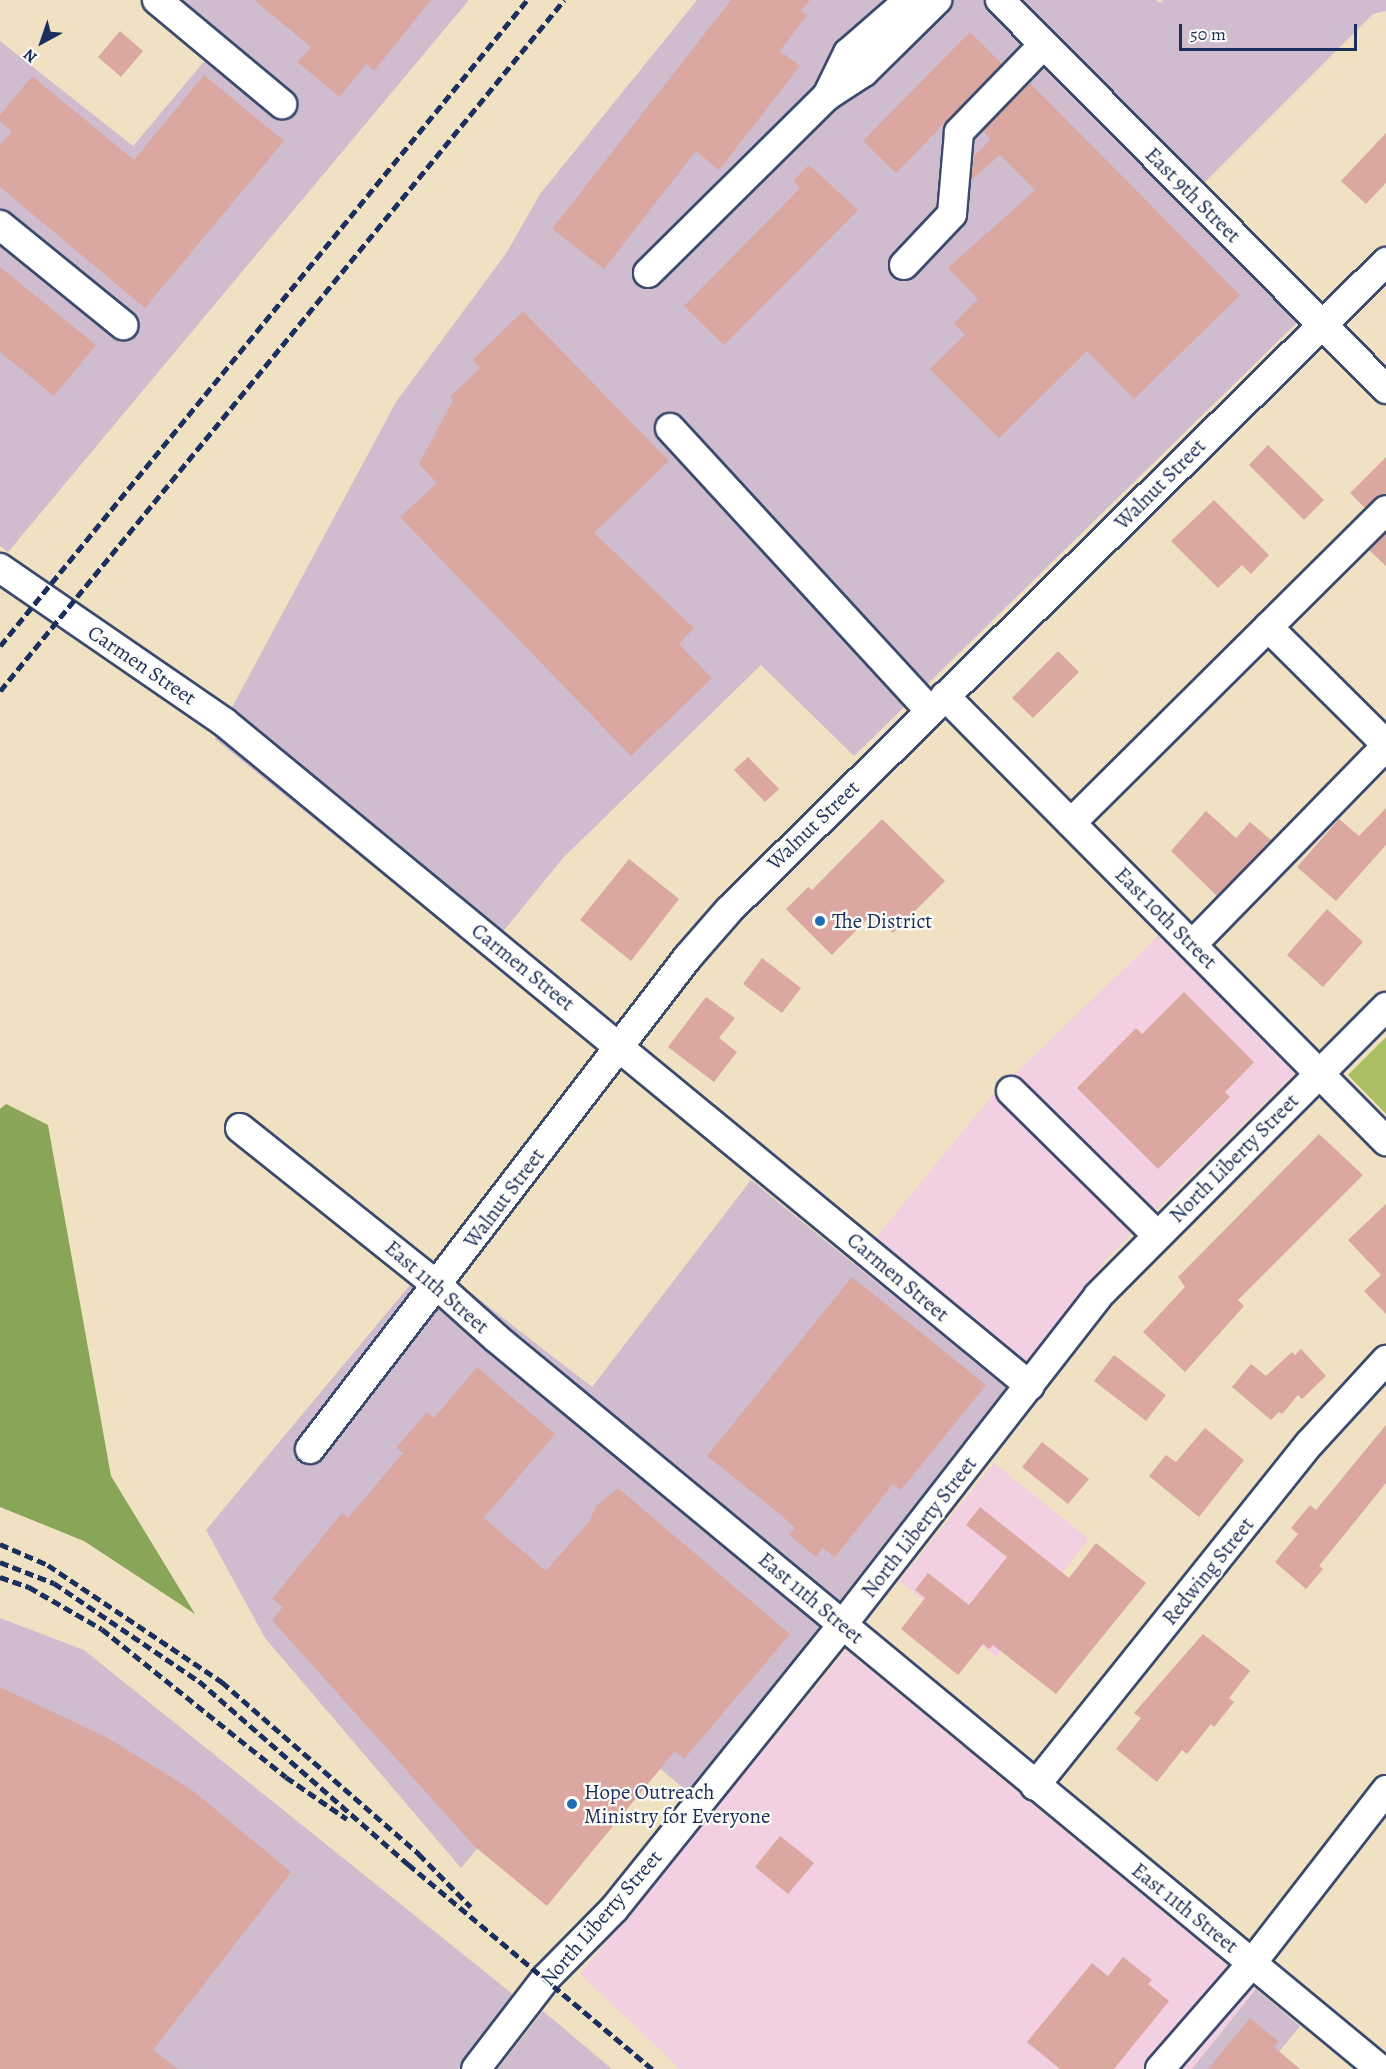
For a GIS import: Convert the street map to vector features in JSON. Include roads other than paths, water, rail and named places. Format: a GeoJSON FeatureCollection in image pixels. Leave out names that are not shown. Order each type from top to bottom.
{"type":"FeatureCollection","features":[{"type":"Feature","properties":{"kind":"street"},"geometry":{"type":"LineString","coordinates":[[157,0],[282,104]]}},
{"type":"Feature","properties":{"kind":"street"},"geometry":{"type":"LineString","coordinates":[[827,96],[848,53],[909,0]]}},
{"type":"Feature","properties":{"kind":"street"},"geometry":{"type":"LineString","coordinates":[[648,273],[827,96],[864,72],[937,0]]}},
{"type":"Feature","properties":{"kind":"street","name":"East 9th Street"},"geometry":{"type":"LineString","coordinates":[[1000,0],[1386,389]]}},
{"type":"Feature","properties":{"kind":"street"},"geometry":{"type":"LineString","coordinates":[[904,265],[952,214],[959,132],[1044,44]]}},
{"type":"Feature","properties":{"kind":"street"},"geometry":{"type":"LineString","coordinates":[[0,225],[123,325]]}},
{"type":"Feature","properties":{"kind":"street","name":"Walnut Street"},"geometry":{"type":"LineString","coordinates":[[310,1449],[620,1046],[729,910],[1386,262]]}},
{"type":"Feature","properties":{"kind":"street","name":"East 10th Street"},"geometry":{"type":"LineString","coordinates":[[670,428],[937,704],[1071,823],[1386,1141]]}},
{"type":"Feature","properties":{"kind":"street"},"geometry":{"type":"LineString","coordinates":[[1071,823],[1386,510]]}},
{"type":"Feature","properties":{"kind":"street","name":"Carmen Street"},"geometry":{"type":"LineString","coordinates":[[0,568],[224,722],[1030,1386]]}},
{"type":"Feature","properties":{"kind":"street"},"geometry":{"type":"LineString","coordinates":[[1192,945],[1386,745],[1268,627]]}},
{"type":"Feature","properties":{"kind":"street","name":"North Liberty Street"},"geometry":{"type":"LineString","coordinates":[[476,2069],[546,1978],[614,1909],[843,1624],[1098,1296],[1386,1007]]}},
{"type":"Feature","properties":{"kind":"street"},"geometry":{"type":"LineString","coordinates":[[1011,1091],[1157,1235]]}},
{"type":"Feature","properties":{"kind":"street","name":"East 11th Street"},"geometry":{"type":"LineString","coordinates":[[240,1128],[437,1285],[496,1338],[1380,2069]]}},
{"type":"Feature","properties":{"kind":"street","name":"Redwing Street"},"geometry":{"type":"LineString","coordinates":[[1035,1786],[1310,1443],[1386,1360]]}},
{"type":"Feature","properties":{"kind":"street"},"geometry":{"type":"LineString","coordinates":[[1160,2069],[1229,1984],[1252,1963],[1386,1791]]}},
{"type":"Feature","properties":{"kind":"railway"},"geometry":{"type":"LineString","coordinates":[[0,646],[527,0]]}},
{"type":"Feature","properties":{"kind":"railway"},"geometry":{"type":"LineString","coordinates":[[0,691],[564,0]]}},
{"type":"Feature","properties":{"kind":"railway"},"geometry":{"type":"LineString","coordinates":[[0,1544],[48,1565],[222,1682],[419,1854],[471,1907]]}},
{"type":"Feature","properties":{"kind":"railway"},"geometry":{"type":"LineString","coordinates":[[0,1562],[54,1583],[199,1681],[408,1864],[652,2069]]}},
{"type":"Feature","properties":{"kind":"railway"},"geometry":{"type":"LineString","coordinates":[[0,1577],[29,1587],[102,1629],[286,1777],[347,1819]]}},
{"type":"Feature","properties":{"kind":"place","name":"The District"},"geometry":{"type":"Point","coordinates":[820,921]}},
{"type":"Feature","properties":{"kind":"place","name":"Hope Outreach Ministry for Everyone"},"geometry":{"type":"Point","coordinates":[572,1804]}}]}
